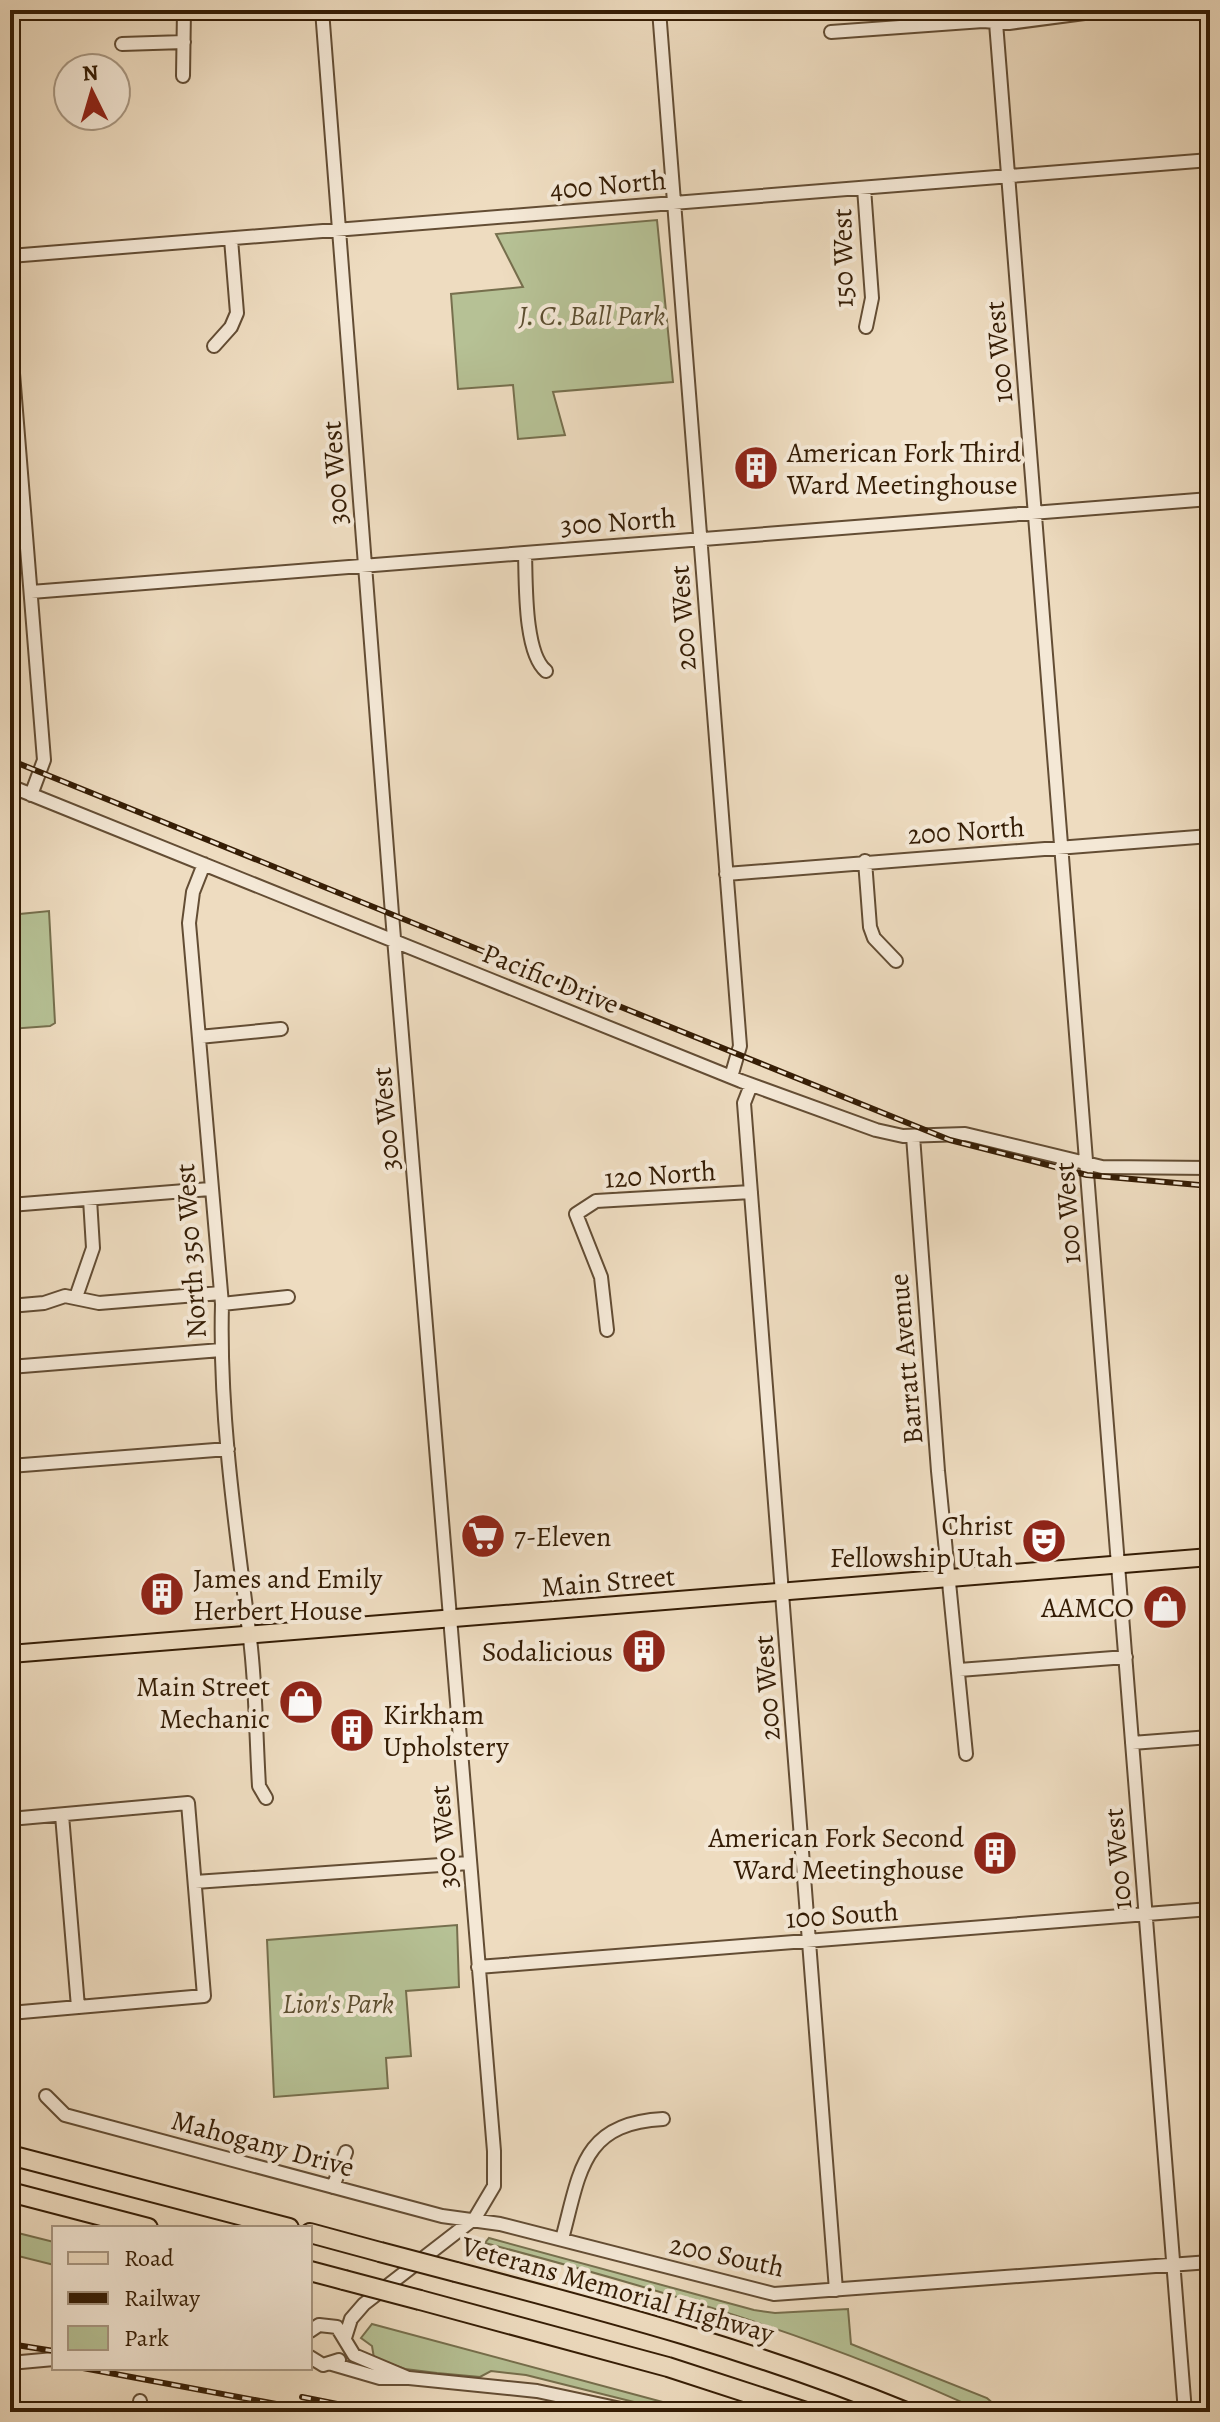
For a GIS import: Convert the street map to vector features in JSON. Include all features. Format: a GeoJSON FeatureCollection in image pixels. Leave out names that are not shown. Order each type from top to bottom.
{"type":"FeatureCollection","features":[{"type":"Feature","properties":{"kind":"highway"},"geometry":{"type":"LineString","coordinates":[[10,2155],[281,2226]]}},
{"type":"Feature","properties":{"kind":"highway"},"geometry":{"type":"LineString","coordinates":[[10,2192],[140,2226]]}},
{"type":"Feature","properties":{"kind":"highway","name":"Veterans Memorial Highway"},"geometry":{"type":"LineString","coordinates":[[312,2234],[700,2337],[833,2382],[906,2412]]}},
{"type":"Feature","properties":{"kind":"highway"},"geometry":{"type":"LineString","coordinates":[[312,2272],[691,2373],[806,2412]]}},
{"type":"Feature","properties":{"kind":"main road","name":"Main Street"},"geometry":{"type":"LineString","coordinates":[[10,1654],[1210,1557]]}},
{"type":"Feature","properties":{"kind":"street"},"geometry":{"type":"LineString","coordinates":[[183,76],[184,10]]}},
{"type":"Feature","properties":{"kind":"street","name":"300 West"},"geometry":{"type":"LineString","coordinates":[[322,10],[494,2186],[475,2218]]}},
{"type":"Feature","properties":{"kind":"street","name":"200 West"},"geometry":{"type":"LineString","coordinates":[[659,10],[740,1046],[731,1077]]}},
{"type":"Feature","properties":{"kind":"street"},"geometry":{"type":"LineString","coordinates":[[831,32],[996,16],[1042,20],[1107,10]]}},
{"type":"Feature","properties":{"kind":"street"},"geometry":{"type":"LineString","coordinates":[[1159,10],[1168,11]]}},
{"type":"Feature","properties":{"kind":"street","name":"100 West"},"geometry":{"type":"LineString","coordinates":[[996,16],[1185,2412]]}},
{"type":"Feature","properties":{"kind":"street"},"geometry":{"type":"LineString","coordinates":[[122,44],[184,42]]}},
{"type":"Feature","properties":{"kind":"street","name":"400 North"},"geometry":{"type":"LineString","coordinates":[[10,256],[1210,160]]}},
{"type":"Feature","properties":{"kind":"street","name":"150 West"},"geometry":{"type":"LineString","coordinates":[[864,188],[872,298],[866,327]]}},
{"type":"Feature","properties":{"kind":"street"},"geometry":{"type":"LineString","coordinates":[[214,346],[231,327],[237,313],[231,239]]}},
{"type":"Feature","properties":{"kind":"street"},"geometry":{"type":"LineString","coordinates":[[10,336],[44,760],[31,795]]}},
{"type":"Feature","properties":{"kind":"street","name":"300 North"},"geometry":{"type":"LineString","coordinates":[[31,592],[1210,499]]}},
{"type":"Feature","properties":{"kind":"street"},"geometry":{"type":"LineString","coordinates":[[10,511],[24,509]]}},
{"type":"Feature","properties":{"kind":"street"},"geometry":{"type":"LineString","coordinates":[[525,553],[532,648],[538,665],[546,671]]}},
{"type":"Feature","properties":{"kind":"street","name":"Pacific Drive"},"geometry":{"type":"LineString","coordinates":[[10,786],[751,1085],[876,1130],[913,1136],[965,1134],[1086,1165],[1210,1168]]}},
{"type":"Feature","properties":{"kind":"street","name":"200 North"},"geometry":{"type":"LineString","coordinates":[[726,874],[1210,836]]}},
{"type":"Feature","properties":{"kind":"street"},"geometry":{"type":"LineString","coordinates":[[865,861],[870,927],[874,938],[896,961]]}},
{"type":"Feature","properties":{"kind":"street","name":"North 350 West"},"geometry":{"type":"LineString","coordinates":[[204,864],[193,892],[189,923],[221,1298],[221,1350],[228,1449],[250,1636],[259,1786],[266,1798]]}},
{"type":"Feature","properties":{"kind":"street"},"geometry":{"type":"LineString","coordinates":[[199,1037],[281,1029]]}},
{"type":"Feature","properties":{"kind":"street","name":"200 West"},"geometry":{"type":"LineString","coordinates":[[751,1085],[744,1103],[836,2290]]}},
{"type":"Feature","properties":{"kind":"street","name":"Barratt Avenue"},"geometry":{"type":"LineString","coordinates":[[913,1136],[948,1577],[966,1754]]}},
{"type":"Feature","properties":{"kind":"street"},"geometry":{"type":"LineString","coordinates":[[10,1205],[210,1189]]}},
{"type":"Feature","properties":{"kind":"street","name":"120 North"},"geometry":{"type":"LineString","coordinates":[[607,1330],[601,1277],[576,1214],[584,1205],[596,1201],[751,1192]]}},
{"type":"Feature","properties":{"kind":"street"},"geometry":{"type":"LineString","coordinates":[[76,1297],[94,1240],[90,1199]]}},
{"type":"Feature","properties":{"kind":"street"},"geometry":{"type":"LineString","coordinates":[[10,1306],[76,1297],[99,1303],[288,1297]]}},
{"type":"Feature","properties":{"kind":"street"},"geometry":{"type":"LineString","coordinates":[[10,1367],[221,1350]]}},
{"type":"Feature","properties":{"kind":"street"},"geometry":{"type":"LineString","coordinates":[[10,1466],[228,1449]]}},
{"type":"Feature","properties":{"kind":"street"},"geometry":{"type":"LineString","coordinates":[[959,1670],[1126,1657]]}},
{"type":"Feature","properties":{"kind":"street"},"geometry":{"type":"LineString","coordinates":[[1132,1743],[1210,1737]]}},
{"type":"Feature","properties":{"kind":"street"},"geometry":{"type":"LineString","coordinates":[[10,1819],[188,1803],[204,1996],[10,2013]]}},
{"type":"Feature","properties":{"kind":"street"},"geometry":{"type":"LineString","coordinates":[[62,1815],[78,2007]]}},
{"type":"Feature","properties":{"kind":"street"},"geometry":{"type":"LineString","coordinates":[[195,1882],[469,1863]]}},
{"type":"Feature","properties":{"kind":"street","name":"100 South"},"geometry":{"type":"LineString","coordinates":[[478,1967],[1210,1909]]}},
{"type":"Feature","properties":{"kind":"street","name":"Mahogany Drive"},"geometry":{"type":"LineString","coordinates":[[46,2096],[65,2115],[442,2216],[475,2218]]}},
{"type":"Feature","properties":{"kind":"street"},"geometry":{"type":"LineString","coordinates":[[562,2239],[584,2163],[598,2141],[629,2122],[663,2119]]}},
{"type":"Feature","properties":{"kind":"street"},"geometry":{"type":"LineString","coordinates":[[333,2187],[346,2152]]}},
{"type":"Feature","properties":{"kind":"street"},"geometry":{"type":"LineString","coordinates":[[332,2364],[345,2351],[351,2319],[364,2304],[475,2218]]}},
{"type":"Feature","properties":{"kind":"street","name":"200 South"},"geometry":{"type":"LineString","coordinates":[[475,2218],[763,2292],[836,2290],[1210,2262]]}},
{"type":"Feature","properties":{"kind":"street"},"geometry":{"type":"LineString","coordinates":[[312,2330],[328,2324],[355,2305],[364,2304]]}},
{"type":"Feature","properties":{"kind":"street"},"geometry":{"type":"LineString","coordinates":[[328,2324],[337,2327],[354,2355],[409,2378]]}},
{"type":"Feature","properties":{"kind":"street"},"geometry":{"type":"LineString","coordinates":[[10,2355],[52,2351]]}},
{"type":"Feature","properties":{"kind":"street"},"geometry":{"type":"LineString","coordinates":[[312,2358],[323,2365],[332,2364],[380,2378],[537,2391],[633,2412]]}},
{"type":"Feature","properties":{"kind":"street"},"geometry":{"type":"LineString","coordinates":[[10,2363],[52,2359]]}},
{"type":"Feature","properties":{"kind":"green space","name":"J. C. Ball Park"},"geometry":{"type":"Polygon","coordinates":[[[657,220],[673,382],[553,392],[565,435],[518,439],[513,385],[458,389],[451,294],[523,287],[496,234],[657,220]]]}},
{"type":"Feature","properties":{"kind":"green space"},"geometry":{"type":"Polygon","coordinates":[[[49,911],[55,1023],[10,1029],[10,915],[49,911]]]}},
{"type":"Feature","properties":{"kind":"green space","name":"Lion's Park"},"geometry":{"type":"Polygon","coordinates":[[[457,1925],[459,1987],[406,1991],[411,2056],[386,2058],[388,2088],[274,2097],[267,1940],[457,1925]]]}},
{"type":"Feature","properties":{"kind":"green space"},"geometry":{"type":"Polygon","coordinates":[[[10,2231],[52,2242],[52,2264],[10,2254],[10,2231]]]}},
{"type":"Feature","properties":{"kind":"green space"},"geometry":{"type":"Polygon","coordinates":[[[489,2238],[754,2310],[775,2313],[848,2309],[851,2344],[987,2398],[996,2406],[996,2412],[983,2412],[800,2337],[675,2296],[485,2243],[489,2238]]]}},
{"type":"Feature","properties":{"kind":"green space"},"geometry":{"type":"Polygon","coordinates":[[[372,2324],[700,2412],[674,2412],[526,2375],[491,2371],[480,2377],[405,2369],[374,2358],[372,2346],[361,2338],[372,2324]]]}},
{"type":"Feature","properties":{"kind":"railway"},"geometry":{"type":"LineString","coordinates":[[10,760],[950,1140],[1087,1175],[1210,1186]]}},
{"type":"Feature","properties":{"kind":"railway"},"geometry":{"type":"LineString","coordinates":[[10,2344],[52,2351]]}},
{"type":"Feature","properties":{"kind":"railway"},"geometry":{"type":"LineString","coordinates":[[94,2370],[319,2412]]}},
{"type":"Feature","properties":{"kind":"railway"},"geometry":{"type":"LineString","coordinates":[[302,2397],[377,2412]]}},
{"type":"Feature","properties":{"kind":"place","name":"American Fork Third Ward Meetinghouse"},"geometry":{"type":"Point","coordinates":[756,468]}},
{"type":"Feature","properties":{"kind":"place","name":"7-Eleven"},"geometry":{"type":"Point","coordinates":[483,1536]}},
{"type":"Feature","properties":{"kind":"place","name":"Christ Fellowship Utah"},"geometry":{"type":"Point","coordinates":[1044,1541]}},
{"type":"Feature","properties":{"kind":"place","name":"James and Emily Herbert House"},"geometry":{"type":"Point","coordinates":[162,1594]}},
{"type":"Feature","properties":{"kind":"place","name":"AAMCO"},"geometry":{"type":"Point","coordinates":[1165,1607]}},
{"type":"Feature","properties":{"kind":"place","name":"Sodalicious"},"geometry":{"type":"Point","coordinates":[644,1651]}},
{"type":"Feature","properties":{"kind":"place","name":"Main Street Mechanic"},"geometry":{"type":"Point","coordinates":[301,1702]}},
{"type":"Feature","properties":{"kind":"place","name":"Kirkham Upholstery"},"geometry":{"type":"Point","coordinates":[352,1730]}},
{"type":"Feature","properties":{"kind":"place","name":"American Fork Second Ward Meetinghouse"},"geometry":{"type":"Point","coordinates":[995,1853]}}]}
